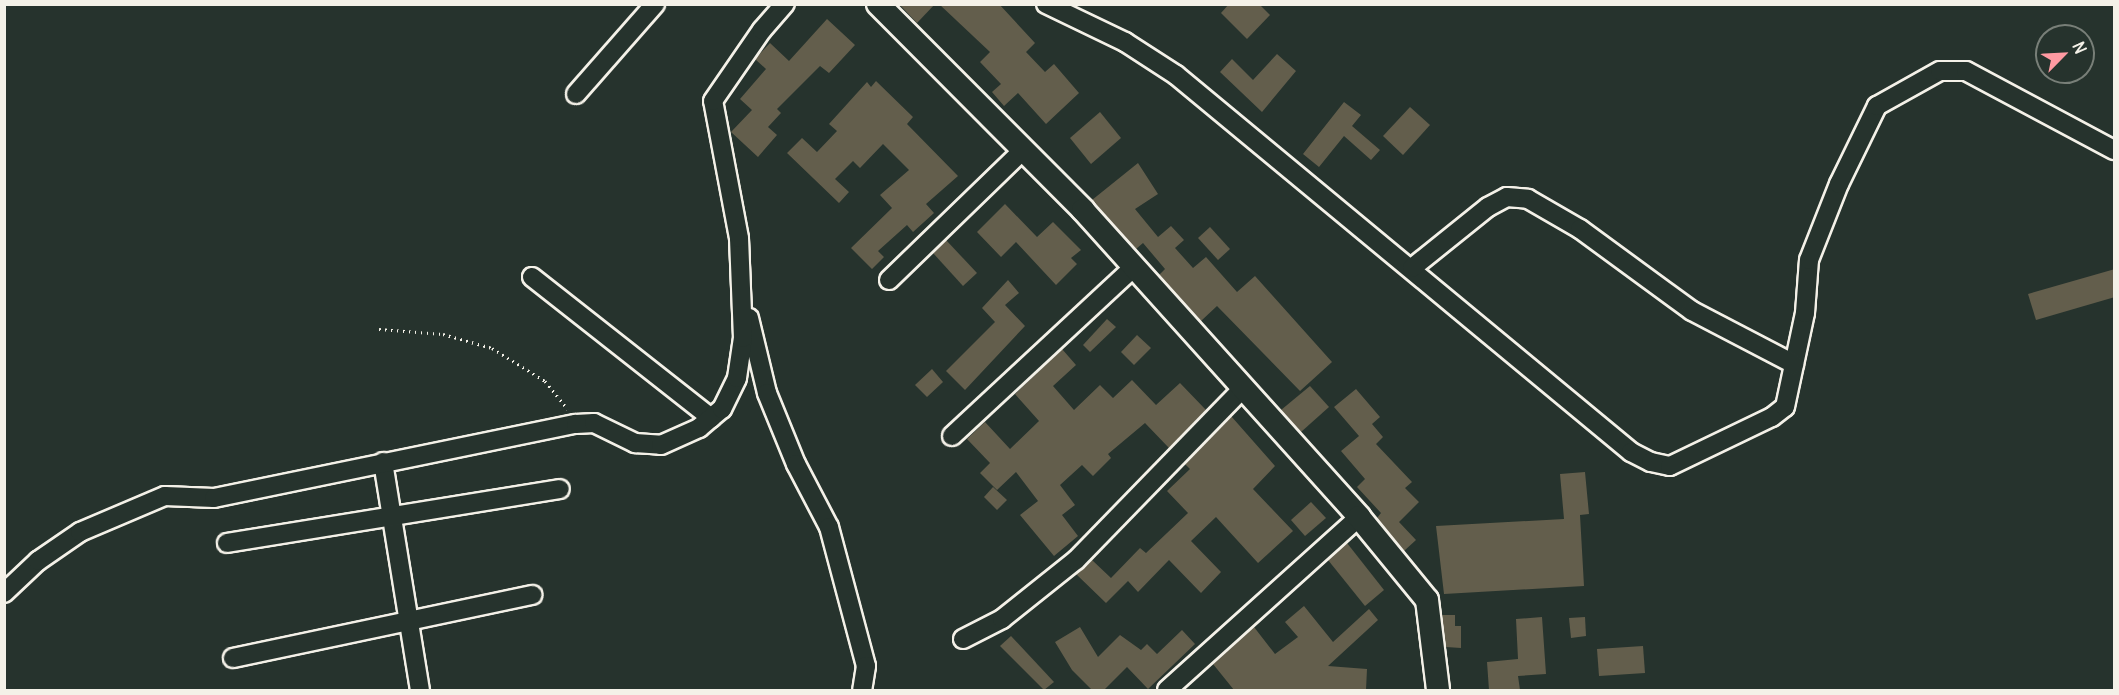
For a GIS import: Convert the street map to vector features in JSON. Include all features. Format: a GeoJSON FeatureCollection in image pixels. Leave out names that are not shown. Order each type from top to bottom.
{"type":"FeatureCollection","features":[{"type":"Feature","properties":{"kind":"street"},"geometry":{"type":"LineString","coordinates":[[576,94],[655,4]]}},
{"type":"Feature","properties":{"kind":"street"},"geometry":{"type":"LineString","coordinates":[[4,593],[38,561],[80,532],[135,506],[165,496],[214,498],[576,423],[594,423],[635,443],[661,445],[683,438],[711,418],[722,409],[737,378],[743,338],[743,290],[739,238],[713,101],[762,30],[786,4]]}},
{"type":"Feature","properties":{"kind":"street"},"geometry":{"type":"LineString","coordinates":[[878,4],[1023,150],[1134,267],[1359,518],[1427,600],[1438,690]]}},
{"type":"Feature","properties":{"kind":"street"},"geometry":{"type":"LineString","coordinates":[[1046,4],[1125,42],[1176,75],[1412,268],[1631,452],[1651,462],[1670,466],[1689,459],[1772,417],[1785,406],[1805,313],[1809,260],[1830,206],[1878,106],[1901,90],[1940,71],[1966,71],[2115,150]]}},
{"type":"Feature","properties":{"kind":"street"},"geometry":{"type":"LineString","coordinates":[[889,280],[1023,150]]}},
{"type":"Feature","properties":{"kind":"street"},"geometry":{"type":"LineString","coordinates":[[1412,268],[1488,207],[1508,197],[1528,199],[1580,230],[1692,311],[1794,364]]}},
{"type":"Feature","properties":{"kind":"street"},"geometry":{"type":"LineString","coordinates":[[952,436],[1134,267]]}},
{"type":"Feature","properties":{"kind":"street"},"geometry":{"type":"LineString","coordinates":[[532,277],[711,418]]}},
{"type":"Feature","properties":{"kind":"street"},"geometry":{"type":"LineString","coordinates":[[743,290],[767,393],[796,464],[829,527],[866,666],[862,690]]}},
{"type":"Feature","properties":{"kind":"street"},"geometry":{"type":"LineString","coordinates":[[963,639],[1002,619],[1076,560],[1243,388]]}},
{"type":"Feature","properties":{"kind":"street"},"geometry":{"type":"LineString","coordinates":[[383,462],[420,690]]}},
{"type":"Feature","properties":{"kind":"street"},"geometry":{"type":"LineString","coordinates":[[227,543],[392,514],[560,489]]}},
{"type":"Feature","properties":{"kind":"street"},"geometry":{"type":"LineString","coordinates":[[1167,690],[1359,518]]}},
{"type":"Feature","properties":{"kind":"street"},"geometry":{"type":"LineString","coordinates":[[232,658],[532,595]]}},
{"type":"Feature","properties":{"kind":"path"},"geometry":{"type":"LineString","coordinates":[[379,329],[443,334],[492,348],[545,381],[561,397],[576,423]]}},
{"type":"Feature","properties":{"kind":"building"},"geometry":{"type":"Polygon","coordinates":[[[899,4],[935,4],[917,23],[899,4]]]}},
{"type":"Feature","properties":{"kind":"building"},"geometry":{"type":"Polygon","coordinates":[[[939,4],[999,4],[1035,43],[1026,52],[1045,72],[1054,64],[1079,93],[1046,124],[1018,93],[1004,106],[992,92],[1001,84],[980,62],[990,52],[939,4]]]}},
{"type":"Feature","properties":{"kind":"building"},"geometry":{"type":"Polygon","coordinates":[[[1229,4],[1259,4],[1270,15],[1247,39],[1221,13],[1229,4]]]}},
{"type":"Feature","properties":{"kind":"building"},"geometry":{"type":"Polygon","coordinates":[[[827,19],[855,45],[829,73],[820,66],[777,109],[781,113],[768,127],[777,135],[758,157],[731,132],[752,110],[740,99],[766,69],[755,59],[770,43],[789,61],[827,19]]]}},
{"type":"Feature","properties":{"kind":"building"},"geometry":{"type":"Polygon","coordinates":[[[1277,54],[1296,71],[1262,112],[1220,72],[1232,59],[1253,80],[1277,54]]]}},
{"type":"Feature","properties":{"kind":"building"},"geometry":{"type":"Polygon","coordinates":[[[876,81],[913,117],[907,124],[958,176],[926,204],[934,213],[913,232],[907,225],[878,251],[884,257],[872,269],[851,248],[892,208],[880,195],[909,170],[883,144],[860,168],[853,161],[835,179],[849,192],[839,203],[787,153],[802,138],[817,152],[837,131],[829,124],[867,82],[871,87],[876,81]]]}},
{"type":"Feature","properties":{"kind":"building"},"geometry":{"type":"Polygon","coordinates":[[[1344,102],[1361,115],[1352,126],[1380,150],[1371,160],[1344,136],[1319,167],[1303,154],[1344,102]]]}},
{"type":"Feature","properties":{"kind":"building"},"geometry":{"type":"Polygon","coordinates":[[[1410,107],[1430,125],[1403,155],[1383,136],[1410,107]]]}},
{"type":"Feature","properties":{"kind":"building"},"geometry":{"type":"Polygon","coordinates":[[[1100,112],[1121,138],[1091,164],[1070,138],[1100,112]]]}},
{"type":"Feature","properties":{"kind":"building"},"geometry":{"type":"Polygon","coordinates":[[[1138,163],[1158,194],[1135,209],[1158,237],[1171,226],[1184,240],[1175,248],[1193,268],[1206,257],[1237,292],[1255,276],[1332,362],[1300,391],[1217,306],[1201,321],[1159,275],[1165,269],[1143,243],[1136,249],[1092,200],[1138,163]]]}},
{"type":"Feature","properties":{"kind":"building"},"geometry":{"type":"Polygon","coordinates":[[[1005,204],[1037,237],[1053,222],[1081,250],[1071,258],[1077,264],[1056,285],[1016,242],[1001,257],[977,232],[1005,204]]]}},
{"type":"Feature","properties":{"kind":"building"},"geometry":{"type":"Polygon","coordinates":[[[1210,227],[1230,249],[1218,260],[1198,238],[1210,227]]]}},
{"type":"Feature","properties":{"kind":"building"},"geometry":{"type":"Polygon","coordinates":[[[946,240],[977,273],[963,286],[933,253],[946,240]]]}},
{"type":"Feature","properties":{"kind":"building"},"geometry":{"type":"Polygon","coordinates":[[[2115,269],[2115,297],[2036,320],[2028,294],[2115,269]]]}},
{"type":"Feature","properties":{"kind":"building"},"geometry":{"type":"Polygon","coordinates":[[[1008,280],[1019,293],[1005,305],[1025,326],[965,390],[946,371],[995,322],[982,308],[1008,280]]]}},
{"type":"Feature","properties":{"kind":"building"},"geometry":{"type":"Polygon","coordinates":[[[1107,319],[1116,327],[1090,352],[1083,345],[1107,319]]]}},
{"type":"Feature","properties":{"kind":"building"},"geometry":{"type":"Polygon","coordinates":[[[1137,335],[1151,348],[1134,365],[1121,352],[1137,335]]]}},
{"type":"Feature","properties":{"kind":"building"},"geometry":{"type":"Polygon","coordinates":[[[1062,349],[1076,365],[1053,386],[1074,410],[1100,385],[1113,398],[1132,380],[1156,405],[1180,383],[1206,410],[1169,448],[1145,423],[1108,454],[1111,458],[1093,476],[1082,465],[1060,485],[1075,505],[1062,515],[1078,536],[1054,556],[1020,515],[1038,501],[1016,472],[997,490],[980,473],[990,463],[967,439],[985,422],[1010,449],[1039,421],[1015,394],[1062,349]]]}},
{"type":"Feature","properties":{"kind":"building"},"geometry":{"type":"Polygon","coordinates":[[[932,369],[943,382],[927,397],[915,385],[932,369]]]}},
{"type":"Feature","properties":{"kind":"building"},"geometry":{"type":"Polygon","coordinates":[[[1310,386],[1329,407],[1301,432],[1281,410],[1310,386]]]}},
{"type":"Feature","properties":{"kind":"building"},"geometry":{"type":"Polygon","coordinates":[[[1356,389],[1380,417],[1372,424],[1383,437],[1376,444],[1412,482],[1405,488],[1419,502],[1399,522],[1416,540],[1404,551],[1377,518],[1381,513],[1357,487],[1365,479],[1341,451],[1359,436],[1334,407],[1356,389]]]}},
{"type":"Feature","properties":{"kind":"building"},"geometry":{"type":"Polygon","coordinates":[[[1231,416],[1275,466],[1253,489],[1293,531],[1258,563],[1216,517],[1191,541],[1221,572],[1201,593],[1169,560],[1138,592],[1128,581],[1106,603],[1076,574],[1092,560],[1111,578],[1140,548],[1146,553],[1188,513],[1167,491],[1190,469],[1185,464],[1231,416]]]}},
{"type":"Feature","properties":{"kind":"building"},"geometry":{"type":"Polygon","coordinates":[[[1585,472],[1589,514],[1580,515],[1584,586],[1444,594],[1436,526],[1564,519],[1560,474],[1585,472]]]}},
{"type":"Feature","properties":{"kind":"building"},"geometry":{"type":"Polygon","coordinates":[[[993,487],[1007,500],[997,510],[984,497],[993,487]]]}},
{"type":"Feature","properties":{"kind":"building"},"geometry":{"type":"Polygon","coordinates":[[[1311,502],[1326,518],[1305,536],[1291,520],[1311,502]]]}},
{"type":"Feature","properties":{"kind":"building"},"geometry":{"type":"Polygon","coordinates":[[[1347,543],[1384,590],[1365,606],[1328,560],[1347,543]]]}},
{"type":"Feature","properties":{"kind":"building"},"geometry":{"type":"Polygon","coordinates":[[[1304,606],[1333,642],[1369,609],[1378,620],[1328,666],[1367,669],[1366,690],[1234,690],[1213,664],[1254,627],[1275,654],[1298,637],[1285,622],[1304,606]]]}},
{"type":"Feature","properties":{"kind":"building"},"geometry":{"type":"Polygon","coordinates":[[[1442,615],[1455,615],[1455,626],[1461,626],[1461,648],[1446,647],[1442,615]]]}},
{"type":"Feature","properties":{"kind":"building"},"geometry":{"type":"Polygon","coordinates":[[[1542,617],[1546,674],[1518,676],[1520,690],[1489,690],[1487,662],[1518,659],[1516,619],[1542,617]]]}},
{"type":"Feature","properties":{"kind":"building"},"geometry":{"type":"Polygon","coordinates":[[[1585,617],[1586,636],[1571,638],[1569,618],[1585,617]]]}},
{"type":"Feature","properties":{"kind":"building"},"geometry":{"type":"Polygon","coordinates":[[[1080,627],[1098,657],[1120,635],[1141,650],[1147,644],[1157,654],[1182,630],[1195,644],[1148,689],[1127,667],[1104,690],[1092,690],[1072,670],[1055,642],[1080,627]]]}},
{"type":"Feature","properties":{"kind":"building"},"geometry":{"type":"Polygon","coordinates":[[[1011,636],[1054,682],[1044,690],[1000,646],[1011,636]]]}},
{"type":"Feature","properties":{"kind":"building"},"geometry":{"type":"Polygon","coordinates":[[[1643,646],[1645,673],[1599,676],[1597,649],[1643,646]]]}}]}
